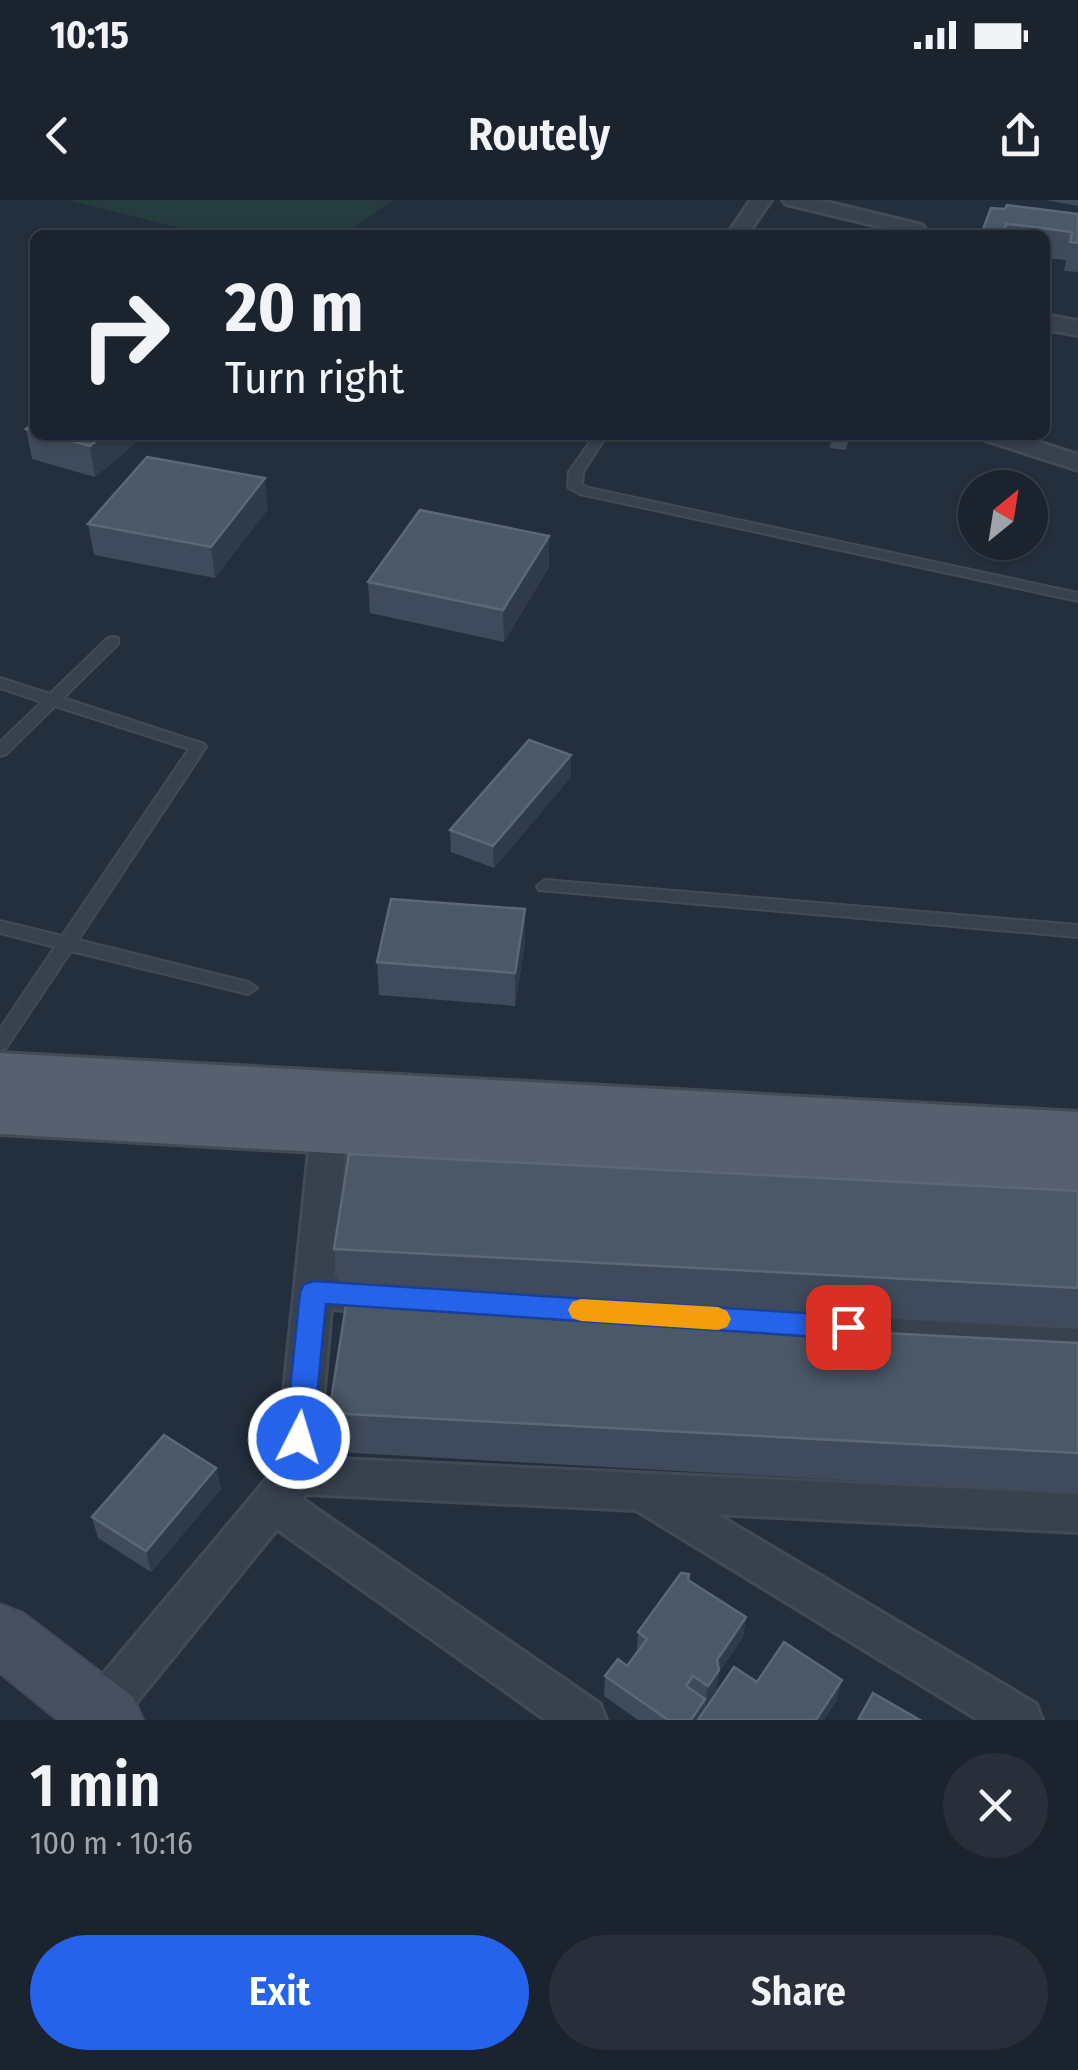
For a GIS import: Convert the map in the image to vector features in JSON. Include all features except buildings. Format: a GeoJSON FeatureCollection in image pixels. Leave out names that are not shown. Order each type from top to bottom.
{"type":"FeatureCollection","features":[{"type":"Feature","properties":{"kind":"main road"},"geometry":{"type":"LineString","coordinates":[[0,1074],[1078,1134]]}},
{"type":"Feature","properties":{"kind":"main road"},"geometry":{"type":"LineString","coordinates":[[0,1112],[1078,1173]]}},
{"type":"Feature","properties":{"kind":"street"},"geometry":{"type":"LineString","coordinates":[[741,230],[761,200]]}},
{"type":"Feature","properties":{"kind":"street"},"geometry":{"type":"LineString","coordinates":[[793,200],[914,230]]}},
{"type":"Feature","properties":{"kind":"street"},"geometry":{"type":"LineString","coordinates":[[1050,323],[1078,328]]}},
{"type":"Feature","properties":{"kind":"street"},"geometry":{"type":"LineString","coordinates":[[1008,440],[1078,463]]}},
{"type":"Feature","properties":{"kind":"street"},"geometry":{"type":"LineString","coordinates":[[0,1634],[105,1716],[284,1488],[314,1292],[329,1132]]}},
{"type":"Feature","properties":{"kind":"street"},"geometry":{"type":"LineString","coordinates":[[314,1292],[1078,1342]]}},
{"type":"Feature","properties":{"kind":"street"},"geometry":{"type":"LineString","coordinates":[[284,1488],[642,1492],[1078,1513]]}},
{"type":"Feature","properties":{"kind":"street"},"geometry":{"type":"LineString","coordinates":[[284,1488],[584,1720]]}},
{"type":"Feature","properties":{"kind":"street"},"geometry":{"type":"LineString","coordinates":[[642,1492],[1020,1720]]}},
{"type":"Feature","properties":{"kind":"lane"},"geometry":{"type":"LineString","coordinates":[[598,440],[576,472],[575,487],[584,491],[1078,597]]}},
{"type":"Feature","properties":{"kind":"lane"},"geometry":{"type":"LineString","coordinates":[[0,751],[113,641]]}},
{"type":"Feature","properties":{"kind":"lane"},"geometry":{"type":"LineString","coordinates":[[0,683],[198,748],[0,1043]]}},
{"type":"Feature","properties":{"kind":"lane"},"geometry":{"type":"LineString","coordinates":[[546,886],[1078,931]]}},
{"type":"Feature","properties":{"kind":"lane"},"geometry":{"type":"LineString","coordinates":[[0,927],[248,988]]}},
{"type":"Feature","properties":{"kind":"green space"},"geometry":{"type":"Polygon","coordinates":[[[68,200],[393,200],[350,230],[188,230],[68,200]]]}},
{"type":"Feature","properties":{"kind":"slow traffic"},"geometry":{"type":"LineString","coordinates":[[581,1310],[718,1319]]}},
{"type":"Feature","properties":{"kind":"route"},"geometry":{"type":"LineString","coordinates":[[299,1438],[314,1292],[848,1327]]}}]}
